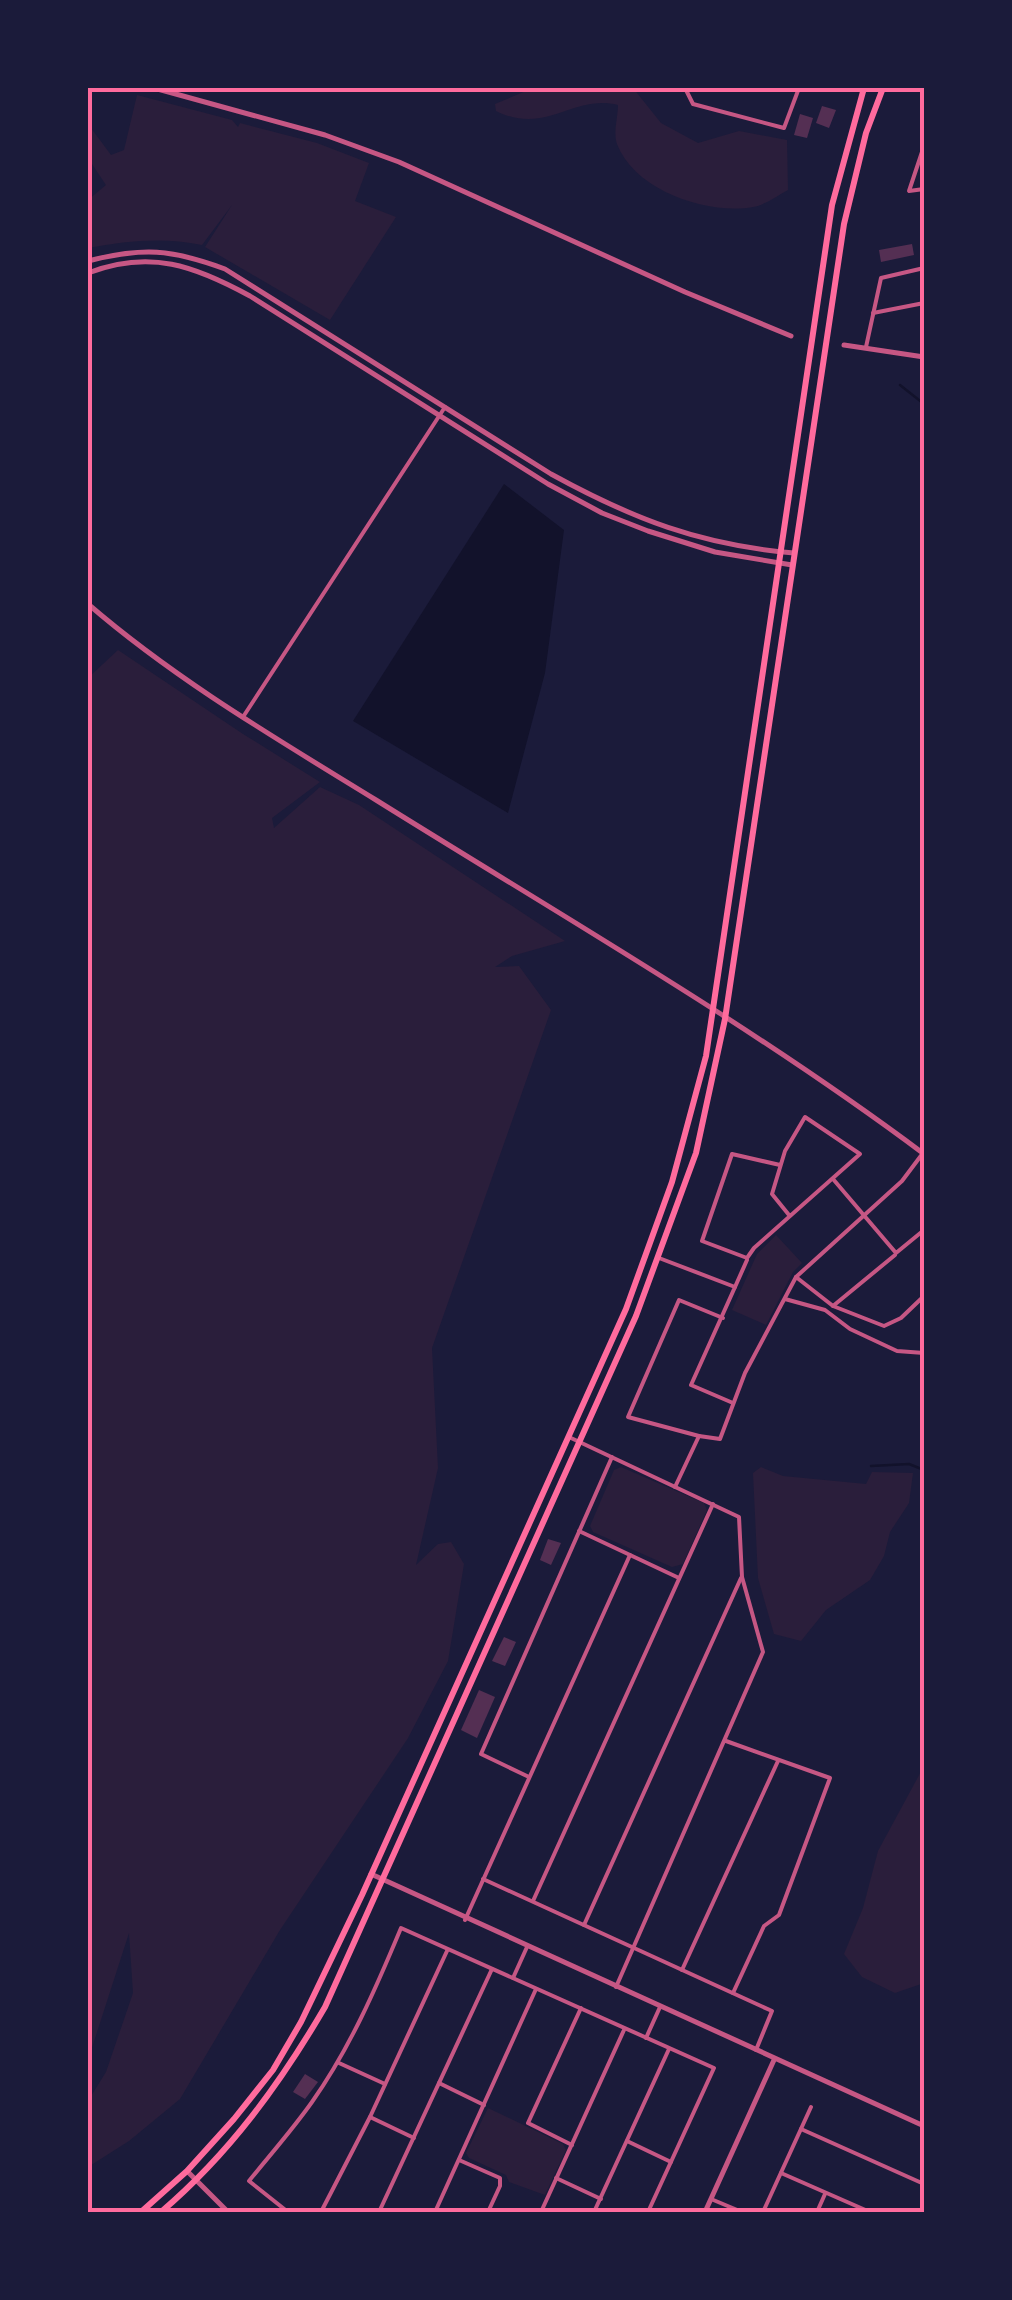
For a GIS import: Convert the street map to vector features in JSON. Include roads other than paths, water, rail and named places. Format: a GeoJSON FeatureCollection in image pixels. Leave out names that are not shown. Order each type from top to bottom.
{"type":"FeatureCollection","features":[{"type":"Feature","properties":{"kind":"main road"},"geometry":{"type":"LineString","coordinates":[[141,2212],[187,2172],[234,2120],[273,2070],[320,1986],[626,1309],[654,1237],[706,1056],[832,205],[864,88]]}},
{"type":"Feature","properties":{"kind":"main road"},"geometry":{"type":"LineString","coordinates":[[160,2212],[196,2181],[249,2123],[304,2042],[339,1978],[580,1442],[658,1258],[704,1124],[725,1019],[844,224],[866,133],[882,88]]}},
{"type":"Feature","properties":{"kind":"street"},"geometry":{"type":"LineString","coordinates":[[154,88],[326,135],[398,162],[792,336]]}},
{"type":"Feature","properties":{"kind":"street"},"geometry":{"type":"LineString","coordinates":[[685,88],[693,104],[784,128],[800,88]]}},
{"type":"Feature","properties":{"kind":"street"},"geometry":{"type":"LineString","coordinates":[[924,146],[909,191],[924,189]]}},
{"type":"Feature","properties":{"kind":"street"},"geometry":{"type":"LineString","coordinates":[[88,261],[150,251],[184,254],[225,270],[551,474],[651,524],[719,543],[794,554]]}},
{"type":"Feature","properties":{"kind":"street"},"geometry":{"type":"LineString","coordinates":[[88,273],[130,262],[182,265],[204,271],[548,484],[602,513],[715,552],[792,565]]}},
{"type":"Feature","properties":{"kind":"street"},"geometry":{"type":"LineString","coordinates":[[866,348],[881,278],[924,268]]}},
{"type":"Feature","properties":{"kind":"street"},"geometry":{"type":"LineString","coordinates":[[873,313],[924,303]]}},
{"type":"Feature","properties":{"kind":"street"},"geometry":{"type":"LineString","coordinates":[[844,344],[924,357]]}},
{"type":"Feature","properties":{"kind":"street"},"geometry":{"type":"LineString","coordinates":[[243,718],[445,407]]}},
{"type":"Feature","properties":{"kind":"street"},"geometry":{"type":"LineString","coordinates":[[88,604],[123,634],[243,718],[713,1011],[924,1154],[902,1181],[796,1277],[733,1403],[720,1439],[628,1417],[679,1300],[723,1318]]}},
{"type":"Feature","properties":{"kind":"street"},"geometry":{"type":"LineString","coordinates":[[733,1403],[692,1385],[747,1258],[860,1154],[806,1117],[780,1165],[772,1194],[790,1215]]}},
{"type":"Feature","properties":{"kind":"street"},"geometry":{"type":"LineString","coordinates":[[747,1258],[702,1240],[732,1154],[780,1165]]}},
{"type":"Feature","properties":{"kind":"street"},"geometry":{"type":"LineString","coordinates":[[833,1179],[896,1253]]}},
{"type":"Feature","properties":{"kind":"street"},"geometry":{"type":"LineString","coordinates":[[833,1306],[924,1230]]}},
{"type":"Feature","properties":{"kind":"street"},"geometry":{"type":"LineString","coordinates":[[658,1258],[735,1288]]}},
{"type":"Feature","properties":{"kind":"street"},"geometry":{"type":"LineString","coordinates":[[796,1277],[833,1306],[884,1326],[901,1318],[924,1296]]}},
{"type":"Feature","properties":{"kind":"street"},"geometry":{"type":"LineString","coordinates":[[785,1299],[824,1310],[850,1329],[897,1352],[924,1353]]}},
{"type":"Feature","properties":{"kind":"street"},"geometry":{"type":"LineString","coordinates":[[567,1436],[740,1516],[742,1577],[763,1652],[616,1986]]}},
{"type":"Feature","properties":{"kind":"street"},"geometry":{"type":"LineString","coordinates":[[676,1487],[699,1436]]}},
{"type":"Feature","properties":{"kind":"street"},"geometry":{"type":"LineString","coordinates":[[530,1776],[481,1754],[612,1457]]}},
{"type":"Feature","properties":{"kind":"street"},"geometry":{"type":"LineString","coordinates":[[534,1901],[713,1504]]}},
{"type":"Feature","properties":{"kind":"street"},"geometry":{"type":"LineString","coordinates":[[580,1531],[680,1578]]}},
{"type":"Feature","properties":{"kind":"street"},"geometry":{"type":"LineString","coordinates":[[466,1920],[630,1555]]}},
{"type":"Feature","properties":{"kind":"street"},"geometry":{"type":"LineString","coordinates":[[584,1925],[742,1577]]}},
{"type":"Feature","properties":{"kind":"street"},"geometry":{"type":"LineString","coordinates":[[726,1741],[830,1778],[780,1915],[764,1926],[733,1993]]}},
{"type":"Feature","properties":{"kind":"street"},"geometry":{"type":"LineString","coordinates":[[682,1970],[778,1762]]}},
{"type":"Feature","properties":{"kind":"street"},"geometry":{"type":"LineString","coordinates":[[371,1874],[924,2126]]}},
{"type":"Feature","properties":{"kind":"street"},"geometry":{"type":"LineString","coordinates":[[484,1879],[772,2011],[756,2051]]}},
{"type":"Feature","properties":{"kind":"street"},"geometry":{"type":"LineString","coordinates":[[288,2212],[279,2210],[249,2182],[338,2062],[372,1998],[402,1928],[714,2068],[648,2212]]}},
{"type":"Feature","properties":{"kind":"street"},"geometry":{"type":"LineString","coordinates":[[513,1978],[527,1947]]}},
{"type":"Feature","properties":{"kind":"street"},"geometry":{"type":"LineString","coordinates":[[321,2212],[370,2118],[448,1949]]}},
{"type":"Feature","properties":{"kind":"street"},"geometry":{"type":"LineString","coordinates":[[380,2212],[492,1968]]}},
{"type":"Feature","properties":{"kind":"street"},"geometry":{"type":"LineString","coordinates":[[435,2212],[536,1988]]}},
{"type":"Feature","properties":{"kind":"street"},"geometry":{"type":"LineString","coordinates":[[646,2038],[660,2007]]}},
{"type":"Feature","properties":{"kind":"street"},"geometry":{"type":"LineString","coordinates":[[572,2145],[528,2123],[581,2008]]}},
{"type":"Feature","properties":{"kind":"street"},"geometry":{"type":"LineString","coordinates":[[541,2212],[625,2028]]}},
{"type":"Feature","properties":{"kind":"street"},"geometry":{"type":"LineString","coordinates":[[594,2212],[670,2048]]}},
{"type":"Feature","properties":{"kind":"street"},"geometry":{"type":"LineString","coordinates":[[705,2212],[774,2060]]}},
{"type":"Feature","properties":{"kind":"street"},"geometry":{"type":"LineString","coordinates":[[338,2062],[385,2084]]}},
{"type":"Feature","properties":{"kind":"street"},"geometry":{"type":"LineString","coordinates":[[439,2082],[484,2105]]}},
{"type":"Feature","properties":{"kind":"street"},"geometry":{"type":"LineString","coordinates":[[764,2212],[810,2107]]}},
{"type":"Feature","properties":{"kind":"street"},"geometry":{"type":"LineString","coordinates":[[370,2118],[414,2138]]}},
{"type":"Feature","properties":{"kind":"street"},"geometry":{"type":"LineString","coordinates":[[801,2128],[924,2184]]}},
{"type":"Feature","properties":{"kind":"street"},"geometry":{"type":"LineString","coordinates":[[627,2141],[671,2162]]}},
{"type":"Feature","properties":{"kind":"street"},"geometry":{"type":"LineString","coordinates":[[459,2160],[500,2178],[488,2212]]}},
{"type":"Feature","properties":{"kind":"street"},"geometry":{"type":"LineString","coordinates":[[187,2172],[228,2212]]}},
{"type":"Feature","properties":{"kind":"street"},"geometry":{"type":"LineString","coordinates":[[781,2173],[870,2212]]}},
{"type":"Feature","properties":{"kind":"street"},"geometry":{"type":"LineString","coordinates":[[556,2178],[601,2199]]}},
{"type":"Feature","properties":{"kind":"street"},"geometry":{"type":"LineString","coordinates":[[817,2212],[826,2193]]}},
{"type":"Feature","properties":{"kind":"street"},"geometry":{"type":"LineString","coordinates":[[711,2200],[742,2212]]}},
{"type":"Feature","properties":{"kind":"waterway"},"geometry":{"type":"LineString","coordinates":[[900,385],[924,404]]}},
{"type":"Feature","properties":{"kind":"waterway"},"geometry":{"type":"LineString","coordinates":[[871,1466],[909,1464],[924,1470]]}}]}
